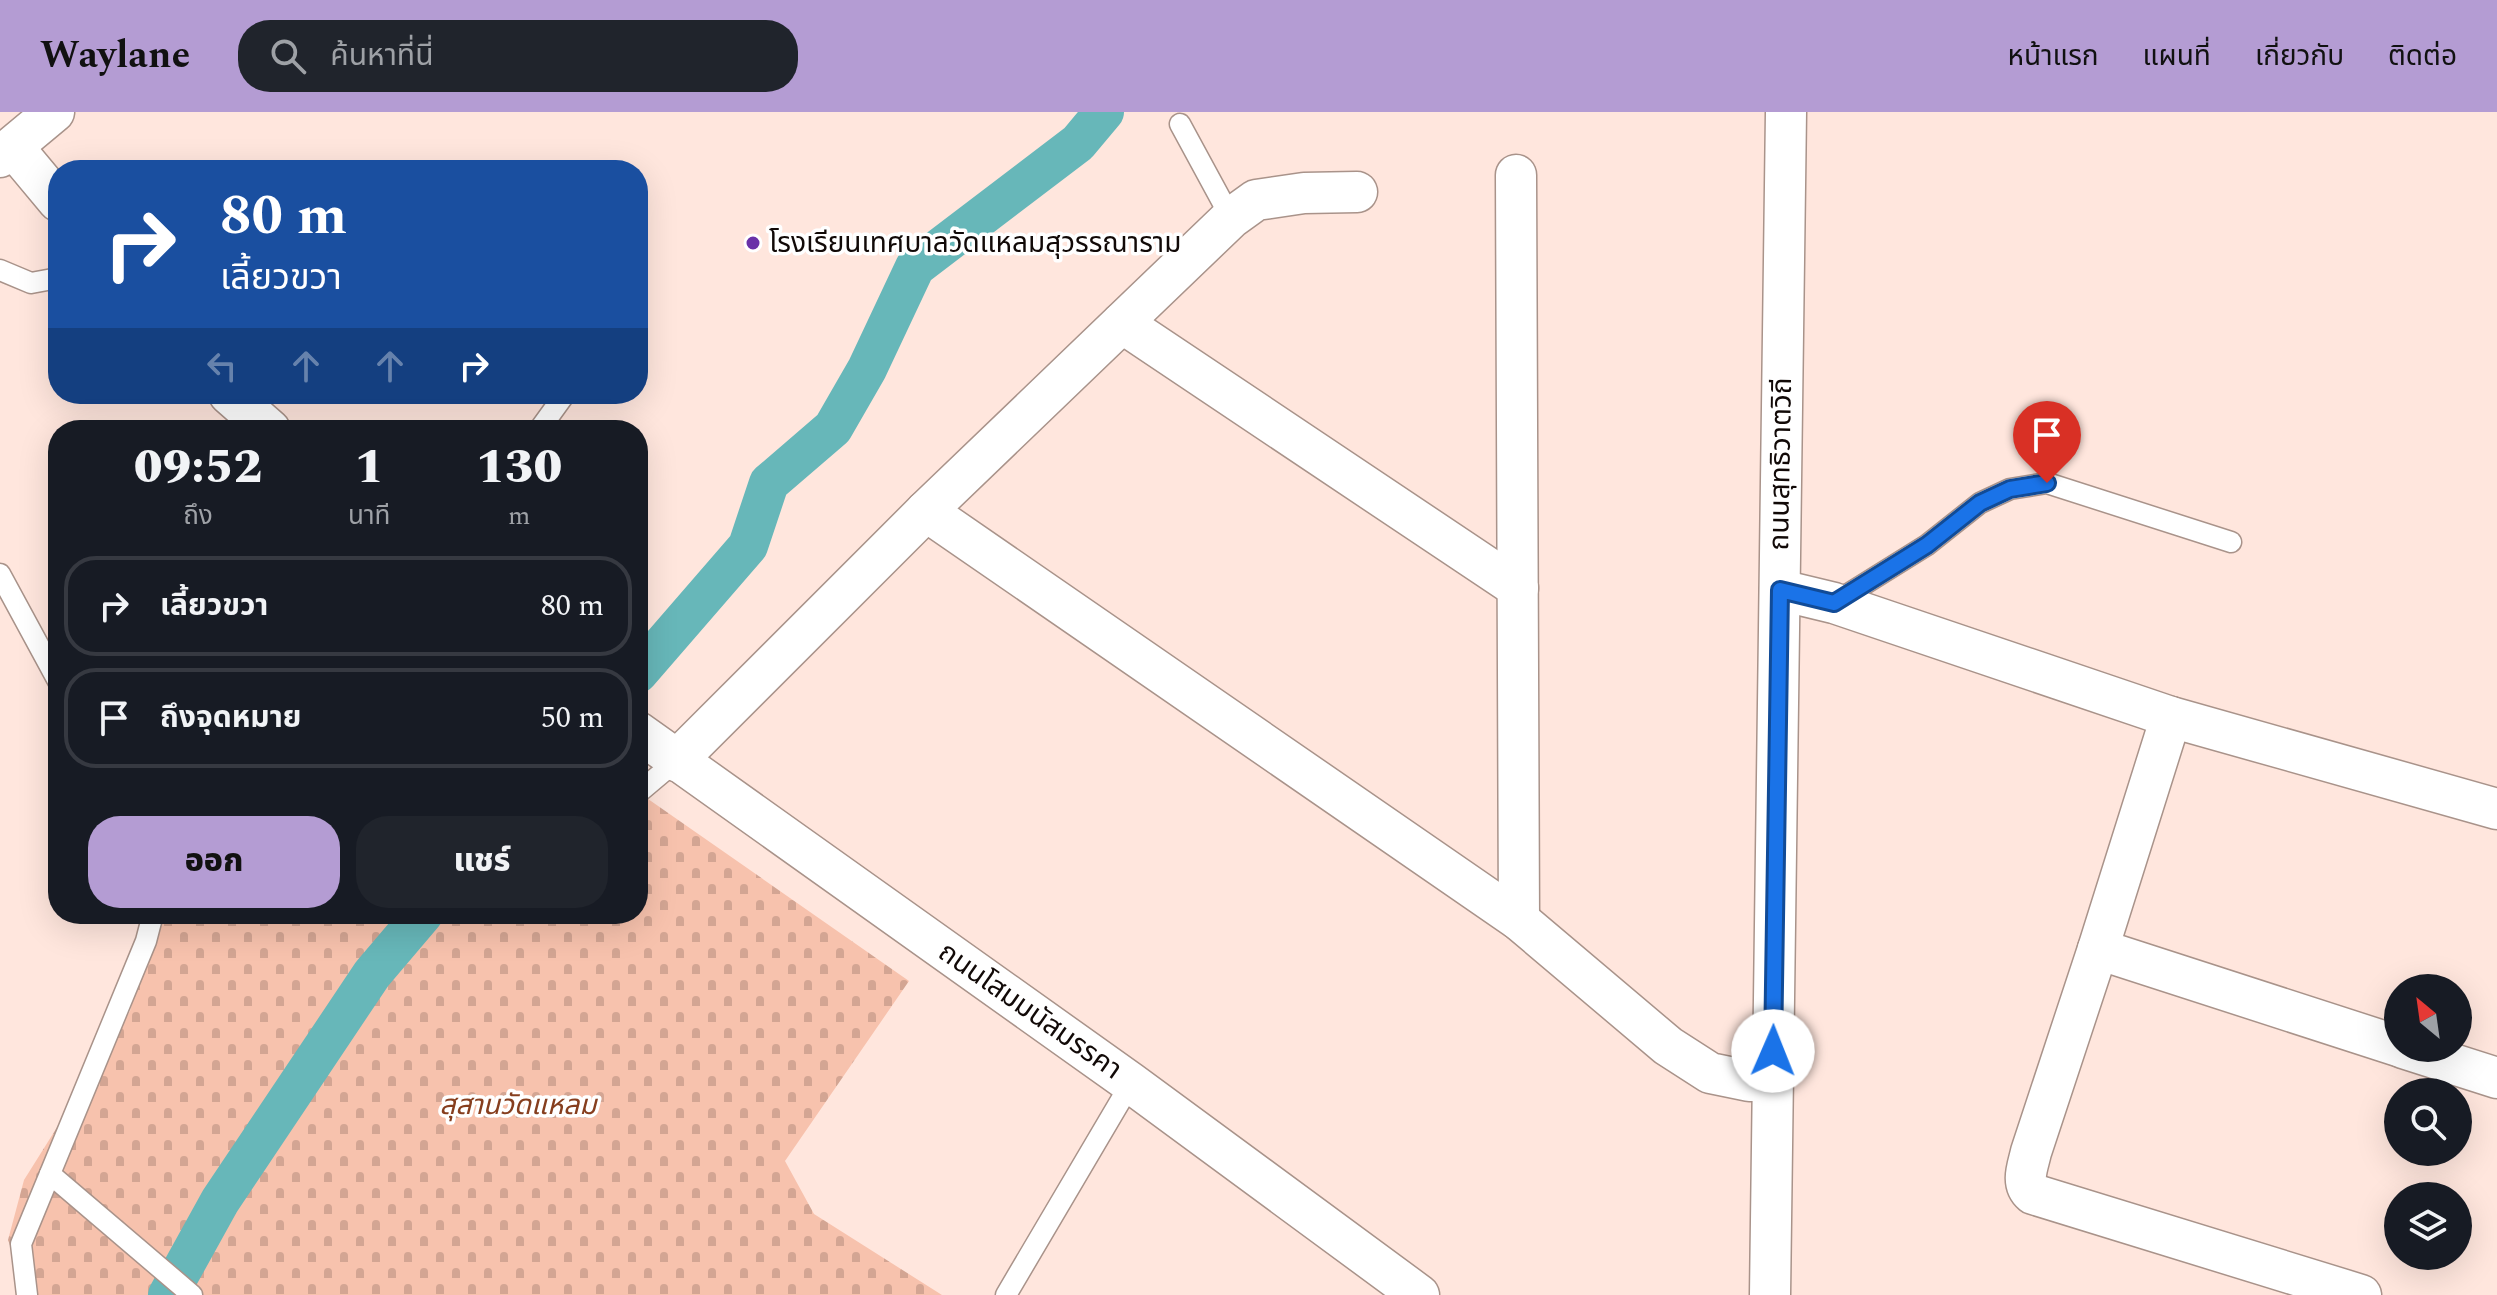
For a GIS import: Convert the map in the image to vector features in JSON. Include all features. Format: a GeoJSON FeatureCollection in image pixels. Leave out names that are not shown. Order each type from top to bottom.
{"type":"FeatureCollection","features":[{"type":"Feature","properties":{"kind":"street"},"geometry":{"type":"LineString","coordinates":[[48,191],[4,146],[54,112]]}},
{"type":"Feature","properties":{"kind":"street","name":"ถนนสุทธิวาตวิถี"},"geometry":{"type":"LineString","coordinates":[[1770,1295],[1786,112]]}},
{"type":"Feature","properties":{"kind":"street"},"geometry":{"type":"LineString","coordinates":[[1516,175],[1519,920]]}},
{"type":"Feature","properties":{"kind":"street"},"geometry":{"type":"LineString","coordinates":[[676,761],[926,511],[1231,218],[1256,200],[1304,193],[1357,192]]}},
{"type":"Feature","properties":{"kind":"street"},"geometry":{"type":"LineString","coordinates":[[1122,323],[1518,588]]}},
{"type":"Feature","properties":{"kind":"street"},"geometry":{"type":"LineString","coordinates":[[240,404],[259,420]]}},
{"type":"Feature","properties":{"kind":"street"},"geometry":{"type":"LineString","coordinates":[[926,511],[1519,920],[1668,1046],[1710,1073],[1749,1081],[1773,1081]]}},
{"type":"Feature","properties":{"kind":"street"},"geometry":{"type":"LineString","coordinates":[[1780,590],[1834,603],[2171,717],[2497,809]]}},
{"type":"Feature","properties":{"kind":"street"},"geometry":{"type":"LineString","coordinates":[[2171,717],[2031,1152],[2025,1181],[2027,1189],[2033,1194],[2361,1295]]}},
{"type":"Feature","properties":{"kind":"street","name":"ถนนโสมมนัสมรรคา"},"geometry":{"type":"LineString","coordinates":[[648,740],[1131,1083],[1419,1295]]}},
{"type":"Feature","properties":{"kind":"street"},"geometry":{"type":"LineString","coordinates":[[2098,949],[2384,1042]]}},
{"type":"Feature","properties":{"kind":"street"},"geometry":{"type":"LineString","coordinates":[[2447,1062],[2497,1078]]}},
{"type":"Feature","properties":{"kind":"lane"},"geometry":{"type":"LineString","coordinates":[[1180,124],[1231,218]]}},
{"type":"Feature","properties":{"kind":"lane"},"geometry":{"type":"LineString","coordinates":[[0,270],[31,283],[48,280]]}},
{"type":"Feature","properties":{"kind":"lane"},"geometry":{"type":"LineString","coordinates":[[1834,603],[1927,545],[1980,503],[2010,489],[2047,483],[2231,542]]}},
{"type":"Feature","properties":{"kind":"lane"},"geometry":{"type":"LineString","coordinates":[[0,574],[48,663]]}},
{"type":"Feature","properties":{"kind":"lane"},"geometry":{"type":"LineString","coordinates":[[648,785],[676,761]]}},
{"type":"Feature","properties":{"kind":"lane"},"geometry":{"type":"LineString","coordinates":[[27,1295],[21,1244],[150,924]]}},
{"type":"Feature","properties":{"kind":"lane"},"geometry":{"type":"LineString","coordinates":[[1006,1295],[1131,1083]]}},
{"type":"Feature","properties":{"kind":"lane"},"geometry":{"type":"LineString","coordinates":[[50,1174],[187,1290]]}},
{"type":"Feature","properties":{"kind":"green space","name":"สุสานวัดแหลม"},"geometry":{"type":"Polygon","coordinates":[[[648,799],[909,981],[785,1161],[814,1214],[942,1295],[29,1295],[8,1240],[24,1180],[130,1011],[153,924],[648,924],[648,799]]]}},
{"type":"Feature","properties":{"kind":"waterway"},"geometry":{"type":"LineString","coordinates":[[648,661],[748,546],[769,483],[833,428],[867,369],[915,267],[1078,143],[1104,112]]}},
{"type":"Feature","properties":{"kind":"waterway"},"geometry":{"type":"LineString","coordinates":[[168,1295],[220,1201],[372,974],[414,924]]}},
{"type":"Feature","properties":{"kind":"place","name":"โรงเรียนเทศบาลวัดแหลมสุวรรณาราม"},"geometry":{"type":"Point","coordinates":[753,243]}},
{"type":"Feature","properties":{"kind":"route"},"geometry":{"type":"LineString","coordinates":[[1773,1051],[1780,590],[1834,603],[1927,545],[1980,503],[2010,489],[2047,483]]}}]}
